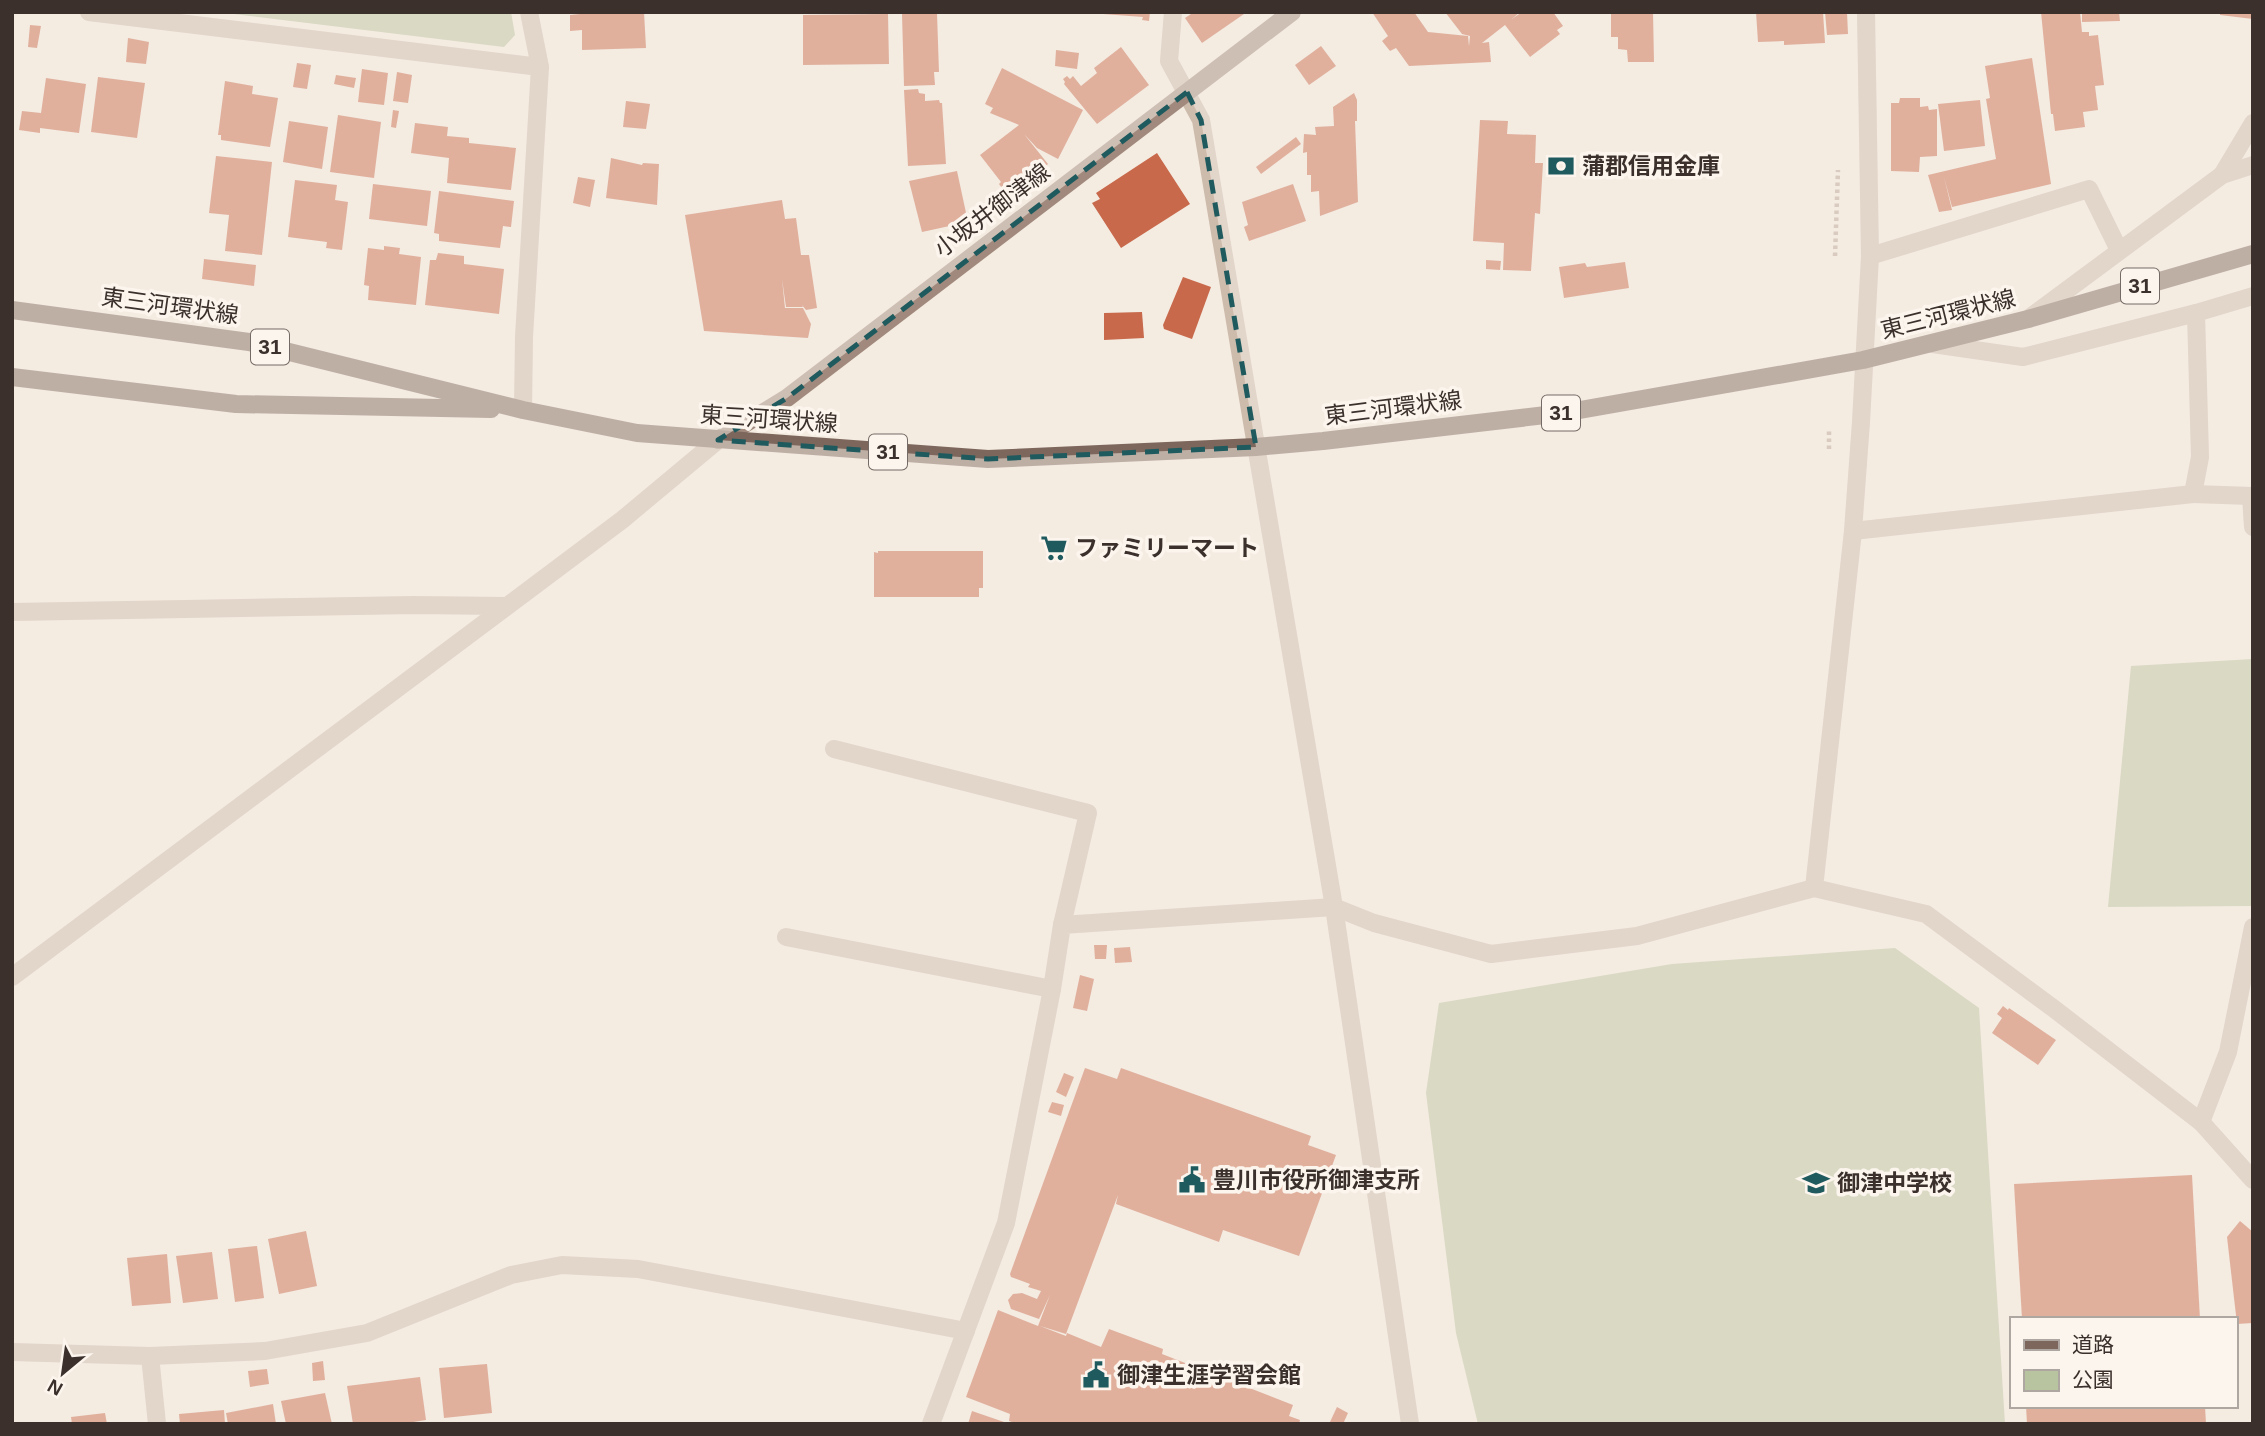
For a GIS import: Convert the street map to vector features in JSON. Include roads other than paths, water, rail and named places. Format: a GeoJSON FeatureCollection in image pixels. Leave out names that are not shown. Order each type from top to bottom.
{"type":"FeatureCollection","features":[{"type":"Feature","properties":{"kind":"main road","name":"小坂井御津線"},"geometry":{"type":"LineString","coordinates":[[718,440],[787,398],[1292,12]]}},
{"type":"Feature","properties":{"kind":"main road","name":"東三河環状線"},"geometry":{"type":"LineString","coordinates":[[12,310],[249,342],[523,410],[637,433],[988,459],[1256,447],[1563,413],[1863,360],[1933,344],[2253,254]]}},
{"type":"Feature","properties":{"kind":"main road","name":"東三河環状線"},"geometry":{"type":"LineString","coordinates":[[12,377],[236,404],[523,410]]}},
{"type":"Feature","properties":{"kind":"street"},"geometry":{"type":"LineString","coordinates":[[89,12],[540,67]]}},
{"type":"Feature","properties":{"kind":"street"},"geometry":{"type":"LineString","coordinates":[[523,410],[524,337],[540,67],[529,12]]}},
{"type":"Feature","properties":{"kind":"street"},"geometry":{"type":"LineString","coordinates":[[1173,12],[1169,61],[1201,120],[1334,907],[1410,1424]]}},
{"type":"Feature","properties":{"kind":"street"},"geometry":{"type":"LineString","coordinates":[[1814,888],[1853,531],[1870,256],[1866,12]]}},
{"type":"Feature","properties":{"kind":"street"},"geometry":{"type":"LineString","coordinates":[[2222,175],[2253,123]]}},
{"type":"Feature","properties":{"kind":"street"},"geometry":{"type":"LineString","coordinates":[[2028,319],[2222,175],[2253,165]]}},
{"type":"Feature","properties":{"kind":"street"},"geometry":{"type":"LineString","coordinates":[[1870,256],[2089,189],[2119,250]]}},
{"type":"Feature","properties":{"kind":"street"},"geometry":{"type":"LineString","coordinates":[[1933,344],[2023,357],[2253,296]]}},
{"type":"Feature","properties":{"kind":"street"},"geometry":{"type":"LineString","coordinates":[[2193,494],[2200,457],[2196,313]]}},
{"type":"Feature","properties":{"kind":"street"},"geometry":{"type":"LineString","coordinates":[[12,978],[622,520],[718,440]]}},
{"type":"Feature","properties":{"kind":"street"},"geometry":{"type":"LineString","coordinates":[[1853,531],[2193,494],[2251,496],[2253,527]]}},
{"type":"Feature","properties":{"kind":"street"},"geometry":{"type":"LineString","coordinates":[[12,612],[414,605],[506,606]]}},
{"type":"Feature","properties":{"kind":"street"},"geometry":{"type":"LineString","coordinates":[[834,748],[1088,813],[1062,925],[1006,1223],[931,1424]]}},
{"type":"Feature","properties":{"kind":"street"},"geometry":{"type":"LineString","coordinates":[[1062,925],[1334,907],[1374,923],[1491,954],[1637,936],[1814,888],[1926,914],[2201,1122],[2253,1180]]}},
{"type":"Feature","properties":{"kind":"street"},"geometry":{"type":"LineString","coordinates":[[2201,1122],[2228,1052],[2253,926]]}},
{"type":"Feature","properties":{"kind":"street"},"geometry":{"type":"LineString","coordinates":[[786,937],[1052,989]]}},
{"type":"Feature","properties":{"kind":"street"},"geometry":{"type":"LineString","coordinates":[[12,1352],[150,1356],[265,1351],[367,1333],[511,1275],[562,1265],[639,1269],[966,1331]]}},
{"type":"Feature","properties":{"kind":"street"},"geometry":{"type":"LineString","coordinates":[[150,1356],[157,1424]]}},
{"type":"Feature","properties":{"kind":"place","name":"蒲郡信用金庫"},"geometry":{"type":"Point","coordinates":[1561,166]}},
{"type":"Feature","properties":{"kind":"place","name":"ファミリーマート"},"geometry":{"type":"Point","coordinates":[1054,548]}},
{"type":"Feature","properties":{"kind":"place","name":"豊川市役所御津支所"},"geometry":{"type":"Point","coordinates":[1192,1180]}},
{"type":"Feature","properties":{"kind":"place","name":"御津中学校"},"geometry":{"type":"Point","coordinates":[1816,1183]}},
{"type":"Feature","properties":{"kind":"place","name":"御津生涯学習会館"},"geometry":{"type":"Point","coordinates":[1096,1375]}}]}
